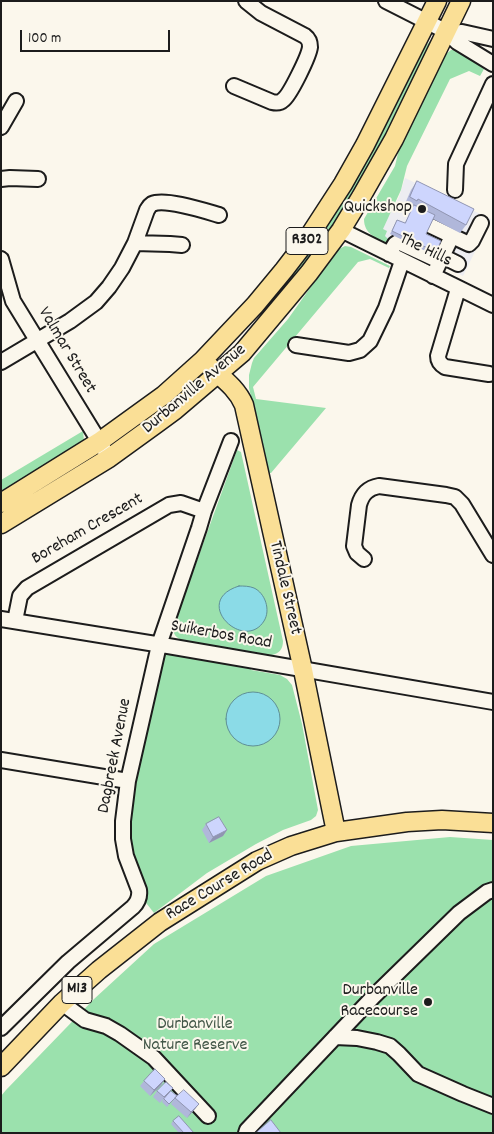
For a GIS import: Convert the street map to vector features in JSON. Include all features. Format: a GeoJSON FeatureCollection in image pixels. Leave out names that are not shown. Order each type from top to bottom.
{"type":"FeatureCollection","features":[{"type":"Feature","properties":{"kind":"main road","name":"Durbanville Avenue"},"geometry":{"type":"LineString","coordinates":[[1,502],[99,442],[164,395],[203,360],[272,286],[317,226],[365,146],[437,1]]}},
{"type":"Feature","properties":{"kind":"main road","name":"Durbanville Avenue"},"geometry":{"type":"LineString","coordinates":[[1,524],[109,458],[175,410],[242,353],[309,273],[341,230],[381,163],[448,33],[461,1]]}},
{"type":"Feature","properties":{"kind":"main road","name":"Tindale Street"},"geometry":{"type":"LineString","coordinates":[[203,360],[238,393],[244,404],[303,670],[336,832]]}},
{"type":"Feature","properties":{"kind":"main road","name":"Race Course Road"},"geometry":{"type":"LineString","coordinates":[[1,1067],[62,1003],[99,970],[160,922],[271,854],[336,832],[407,822],[442,820],[493,823]]}},
{"type":"Feature","properties":{"kind":"street"},"geometry":{"type":"LineString","coordinates":[[234,86],[272,102],[281,102],[305,62],[310,47],[306,36],[261,13],[246,1]]}},
{"type":"Feature","properties":{"kind":"street"},"geometry":{"type":"LineString","coordinates":[[386,1],[448,33],[457,42],[493,64]]}},
{"type":"Feature","properties":{"kind":"street"},"geometry":{"type":"LineString","coordinates":[[448,33],[462,32],[493,40]]}},
{"type":"Feature","properties":{"kind":"street"},"geometry":{"type":"LineString","coordinates":[[455,190],[456,164],[493,84]]}},
{"type":"Feature","properties":{"kind":"street"},"geometry":{"type":"LineString","coordinates":[[1,127],[16,101]]}},
{"type":"Feature","properties":{"kind":"street"},"geometry":{"type":"LineString","coordinates":[[1,179],[38,180]]}},
{"type":"Feature","properties":{"kind":"street"},"geometry":{"type":"LineString","coordinates":[[1,362],[70,322],[96,302],[122,268],[135,243],[148,208],[154,203],[178,204],[219,215]]}},
{"type":"Feature","properties":{"kind":"street"},"geometry":{"type":"LineString","coordinates":[[431,226],[468,244],[471,243],[481,223]]}},
{"type":"Feature","properties":{"kind":"street","name":"The Hills"},"geometry":{"type":"LineString","coordinates":[[341,230],[493,305]]}},
{"type":"Feature","properties":{"kind":"street"},"geometry":{"type":"LineString","coordinates":[[433,276],[452,236]]}},
{"type":"Feature","properties":{"kind":"street"},"geometry":{"type":"LineString","coordinates":[[389,254],[398,242],[458,264]]}},
{"type":"Feature","properties":{"kind":"street"},"geometry":{"type":"LineString","coordinates":[[135,243],[182,245]]}},
{"type":"Feature","properties":{"kind":"street","name":"Valmar Street"},"geometry":{"type":"LineString","coordinates":[[1,259],[13,301],[109,458]]}},
{"type":"Feature","properties":{"kind":"street"},"geometry":{"type":"LineString","coordinates":[[296,345],[349,353],[356,352],[366,346],[373,336],[386,308],[402,261]]}},
{"type":"Feature","properties":{"kind":"street"},"geometry":{"type":"LineString","coordinates":[[458,288],[438,359],[445,367],[489,374]]}},
{"type":"Feature","properties":{"kind":"street","name":"Dagbreek Avenue"},"geometry":{"type":"LineString","coordinates":[[1,1028],[68,962],[138,902],[139,890],[126,856],[123,839],[123,821],[128,781],[159,645],[204,511],[231,441]]}},
{"type":"Feature","properties":{"kind":"street"},"geometry":{"type":"LineString","coordinates":[[364,559],[357,553],[354,546],[360,500],[370,489],[379,486],[446,494],[455,497],[462,504],[491,549]]}},
{"type":"Feature","properties":{"kind":"street","name":"Boreham Crescent"},"geometry":{"type":"LineString","coordinates":[[15,621],[20,596],[24,590],[169,505],[181,503],[204,511]]}},
{"type":"Feature","properties":{"kind":"street","name":"Suikerbos Road"},"geometry":{"type":"LineString","coordinates":[[1,619],[493,702]]}},
{"type":"Feature","properties":{"kind":"street"},"geometry":{"type":"LineString","coordinates":[[1,760],[128,781]]}},
{"type":"Feature","properties":{"kind":"street"},"geometry":{"type":"LineString","coordinates":[[246,1133],[374,996],[459,913],[487,892],[493,890]]}},
{"type":"Feature","properties":{"kind":"street"},"geometry":{"type":"LineString","coordinates":[[62,1003],[85,1020],[106,1026],[120,1034],[154,1058],[208,1116]]}},
{"type":"Feature","properties":{"kind":"street"},"geometry":{"type":"LineString","coordinates":[[335,1037],[357,1038],[390,1046],[418,1074],[493,1106]]}},
{"type":"Feature","properties":{"kind":"shaded area"},"geometry":{"type":"Polygon","coordinates":[[[405,178],[491,219],[463,276],[385,238],[382,229],[399,197],[405,178]]]}},
{"type":"Feature","properties":{"kind":"green space"},"geometry":{"type":"Polygon","coordinates":[[[430,41],[433,42],[394,125],[341,218],[289,288],[282,283],[391,116],[425,47],[430,41]]]}},
{"type":"Feature","properties":{"kind":"green space"},"geometry":{"type":"Polygon","coordinates":[[[451,50],[459,50],[484,69],[480,76],[469,71],[450,79],[407,166],[401,190],[383,229],[387,231],[385,236],[389,240],[389,244],[368,232],[364,219],[395,166],[399,149],[446,54],[451,50]]]}},
{"type":"Feature","properties":{"kind":"green space"},"geometry":{"type":"Polygon","coordinates":[[[345,246],[351,247],[390,266],[389,268],[370,259],[358,262],[253,387],[256,399],[326,408],[271,473],[269,473],[249,388],[249,375],[252,363],[254,358],[288,319],[337,250],[345,246]]]}},
{"type":"Feature","properties":{"kind":"green space"},"geometry":{"type":"Polygon","coordinates":[[[83,431],[84,441],[80,447],[1,495],[1,480],[83,431]]]}},
{"type":"Feature","properties":{"kind":"green space"},"geometry":{"type":"Polygon","coordinates":[[[237,450],[241,452],[283,641],[280,651],[271,655],[182,640],[175,635],[173,629],[237,450]]]}},
{"type":"Feature","properties":{"kind":"green space"},"geometry":{"type":"Polygon","coordinates":[[[167,653],[251,667],[251,670],[280,675],[287,679],[292,685],[302,724],[318,810],[316,816],[311,820],[283,830],[207,873],[154,913],[143,899],[132,857],[129,831],[133,784],[163,657],[167,653]]]}},
{"type":"Feature","properties":{"kind":"green space","name":"Durbanville Nature Reserve"},"geometry":{"type":"Polygon","coordinates":[[[450,837],[493,840],[493,1133],[1,1133],[1,1096],[94,999],[154,944],[266,876],[351,846],[450,837]]]}},
{"type":"Feature","properties":{"kind":"water"},"geometry":{"type":"Polygon","coordinates":[[[239,586],[248,586],[258,590],[266,602],[266,617],[255,629],[245,631],[234,628],[220,612],[219,602],[225,593],[239,586]]]}},
{"type":"Feature","properties":{"kind":"water"},"geometry":{"type":"Polygon","coordinates":[[[248,692],[258,692],[268,696],[276,704],[280,719],[276,734],[268,742],[258,746],[248,746],[238,742],[230,734],[226,724],[226,714],[230,704],[238,696],[248,692]]]}},
{"type":"Feature","properties":{"kind":"building"},"geometry":{"type":"Polygon","coordinates":[[[417,181],[474,209],[466,225],[418,199],[417,201],[410,197],[417,181]]]}},
{"type":"Feature","properties":{"kind":"building"},"geometry":{"type":"Polygon","coordinates":[[[414,205],[435,215],[426,234],[441,241],[436,252],[392,231],[397,220],[405,223],[414,205]]]}},
{"type":"Feature","properties":{"kind":"building"},"geometry":{"type":"Polygon","coordinates":[[[219,817],[227,830],[213,837],[206,824],[219,817]]]}},
{"type":"Feature","properties":{"kind":"building"},"geometry":{"type":"Polygon","coordinates":[[[155,1069],[165,1079],[154,1090],[144,1081],[155,1069]]]}},
{"type":"Feature","properties":{"kind":"building"},"geometry":{"type":"Polygon","coordinates":[[[166,1082],[173,1088],[164,1097],[157,1091],[166,1082]]]}},
{"type":"Feature","properties":{"kind":"building"},"geometry":{"type":"Polygon","coordinates":[[[184,1090],[199,1104],[191,1112],[175,1098],[184,1090]]]}},
{"type":"Feature","properties":{"kind":"building"},"geometry":{"type":"Polygon","coordinates":[[[171,1091],[177,1096],[169,1104],[164,1099],[171,1091]]]}},
{"type":"Feature","properties":{"kind":"building"},"geometry":{"type":"Polygon","coordinates":[[[179,1116],[194,1133],[184,1133],[173,1121],[179,1116]]]}},
{"type":"Feature","properties":{"kind":"building"},"geometry":{"type":"Polygon","coordinates":[[[271,1120],[281,1133],[256,1133],[271,1120]]]}},
{"type":"Feature","properties":{"kind":"place","name":"Quickshop"},"geometry":{"type":"Point","coordinates":[422,209]}},
{"type":"Feature","properties":{"kind":"place","name":"Durbanville Racecourse"},"geometry":{"type":"Point","coordinates":[428,1002]}}]}
